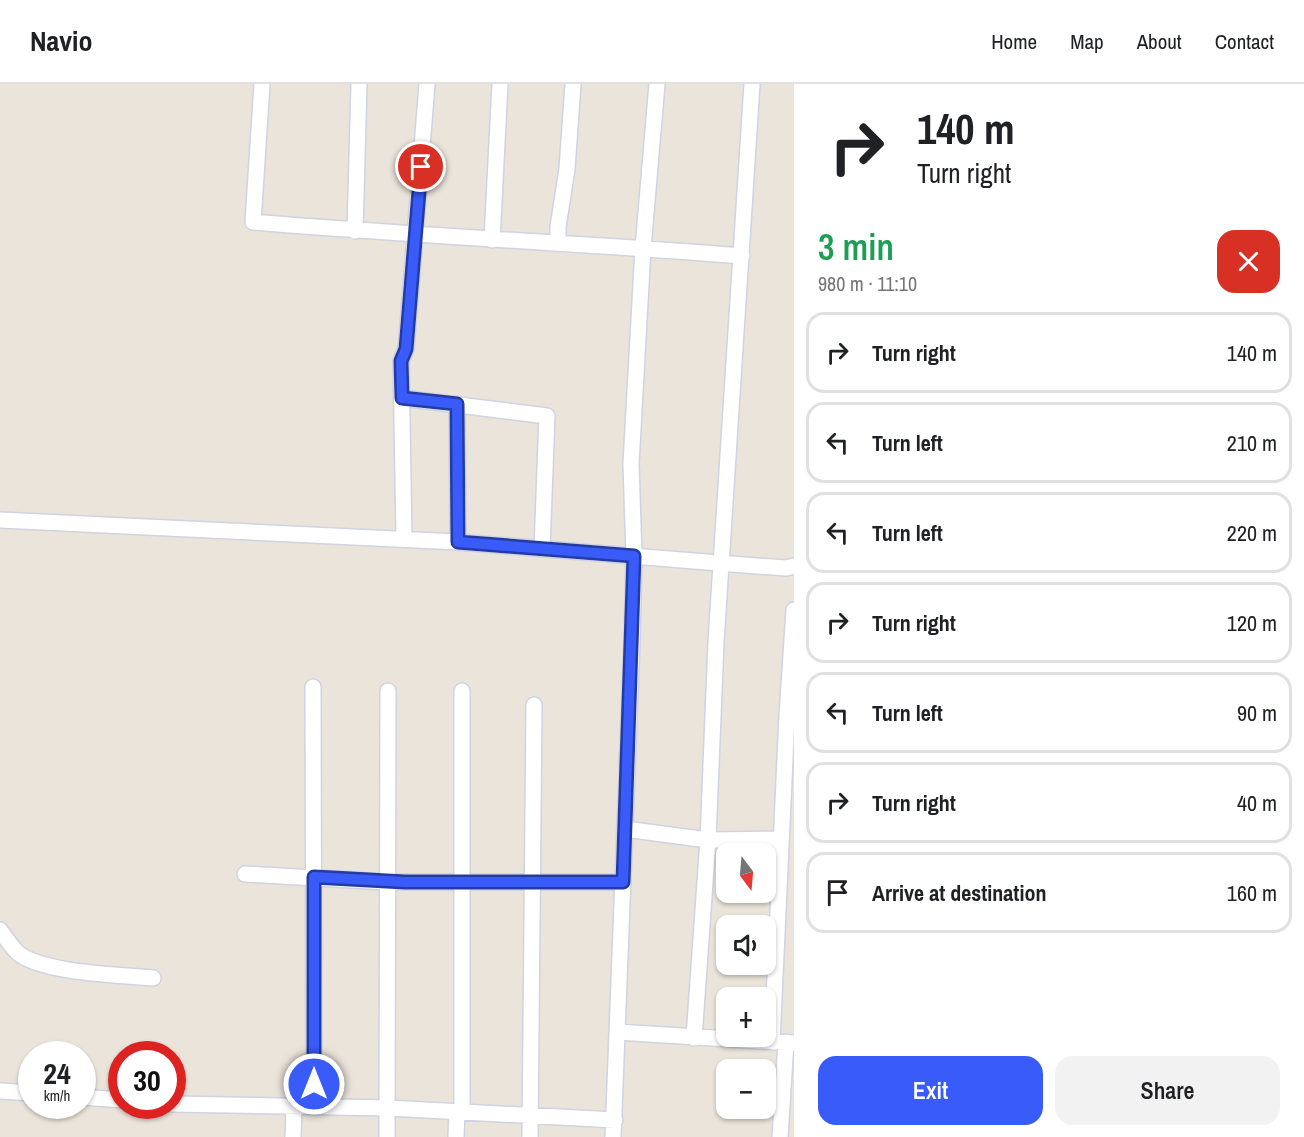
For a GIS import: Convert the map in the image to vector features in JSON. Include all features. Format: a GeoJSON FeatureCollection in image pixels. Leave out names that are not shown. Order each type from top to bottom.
{"type":"FeatureCollection","features":[{"type":"Feature","properties":{"kind":"street"},"geometry":{"type":"LineString","coordinates":[[262,84],[253,222],[416,236],[644,248],[741,256]]}},
{"type":"Feature","properties":{"kind":"street"},"geometry":{"type":"LineString","coordinates":[[355,231],[359,84]]}},
{"type":"Feature","properties":{"kind":"street"},"geometry":{"type":"LineString","coordinates":[[404,539],[401,361],[406,349],[427,84]]}},
{"type":"Feature","properties":{"kind":"street"},"geometry":{"type":"LineString","coordinates":[[492,240],[500,84]]}},
{"type":"Feature","properties":{"kind":"street"},"geometry":{"type":"LineString","coordinates":[[558,243],[558,227],[567,169],[573,84]]}},
{"type":"Feature","properties":{"kind":"street"},"geometry":{"type":"LineString","coordinates":[[613,1137],[634,556],[631,464],[657,84]]}},
{"type":"Feature","properties":{"kind":"street"},"geometry":{"type":"LineString","coordinates":[[694,1038],[708,840],[716,642],[752,84]]}},
{"type":"Feature","properties":{"kind":"street"},"geometry":{"type":"LineString","coordinates":[[402,398],[547,416],[542,549]]}},
{"type":"Feature","properties":{"kind":"street"},"geometry":{"type":"LineString","coordinates":[[457,404],[458,542]]}},
{"type":"Feature","properties":{"kind":"street"},"geometry":{"type":"LineString","coordinates":[[0,520],[458,542],[722,564],[786,568],[794,566]]}},
{"type":"Feature","properties":{"kind":"street"},"geometry":{"type":"LineString","coordinates":[[780,1137],[784,1042],[782,839],[794,610]]}},
{"type":"Feature","properties":{"kind":"street"},"geometry":{"type":"LineString","coordinates":[[313,687],[314,1107]]}},
{"type":"Feature","properties":{"kind":"street"},"geometry":{"type":"LineString","coordinates":[[387,1137],[388,691]]}},
{"type":"Feature","properties":{"kind":"street"},"geometry":{"type":"LineString","coordinates":[[456,1137],[460,1112],[462,691]]}},
{"type":"Feature","properties":{"kind":"street"},"geometry":{"type":"LineString","coordinates":[[531,1137],[534,705]]}},
{"type":"Feature","properties":{"kind":"street"},"geometry":{"type":"LineString","coordinates":[[625,829],[708,840],[782,839]]}},
{"type":"Feature","properties":{"kind":"street"},"geometry":{"type":"LineString","coordinates":[[245,874],[387,882],[623,882]]}},
{"type":"Feature","properties":{"kind":"street"},"geometry":{"type":"LineString","coordinates":[[0,930],[18,953],[68,971],[153,978]]}},
{"type":"Feature","properties":{"kind":"street"},"geometry":{"type":"LineString","coordinates":[[617,1032],[784,1042]]}},
{"type":"Feature","properties":{"kind":"street"},"geometry":{"type":"LineString","coordinates":[[0,1091],[18,1092]]}},
{"type":"Feature","properties":{"kind":"street"},"geometry":{"type":"LineString","coordinates":[[186,1104],[388,1108],[615,1120]]}},
{"type":"Feature","properties":{"kind":"street"},"geometry":{"type":"LineString","coordinates":[[293,1137],[294,1107]]}},
{"type":"Feature","properties":{"kind":"route"},"geometry":{"type":"LineString","coordinates":[[314,1084],[314,877],[387,882],[623,882],[634,556],[458,542],[457,404],[402,398],[401,361],[406,349],[421,167]]}}]}
